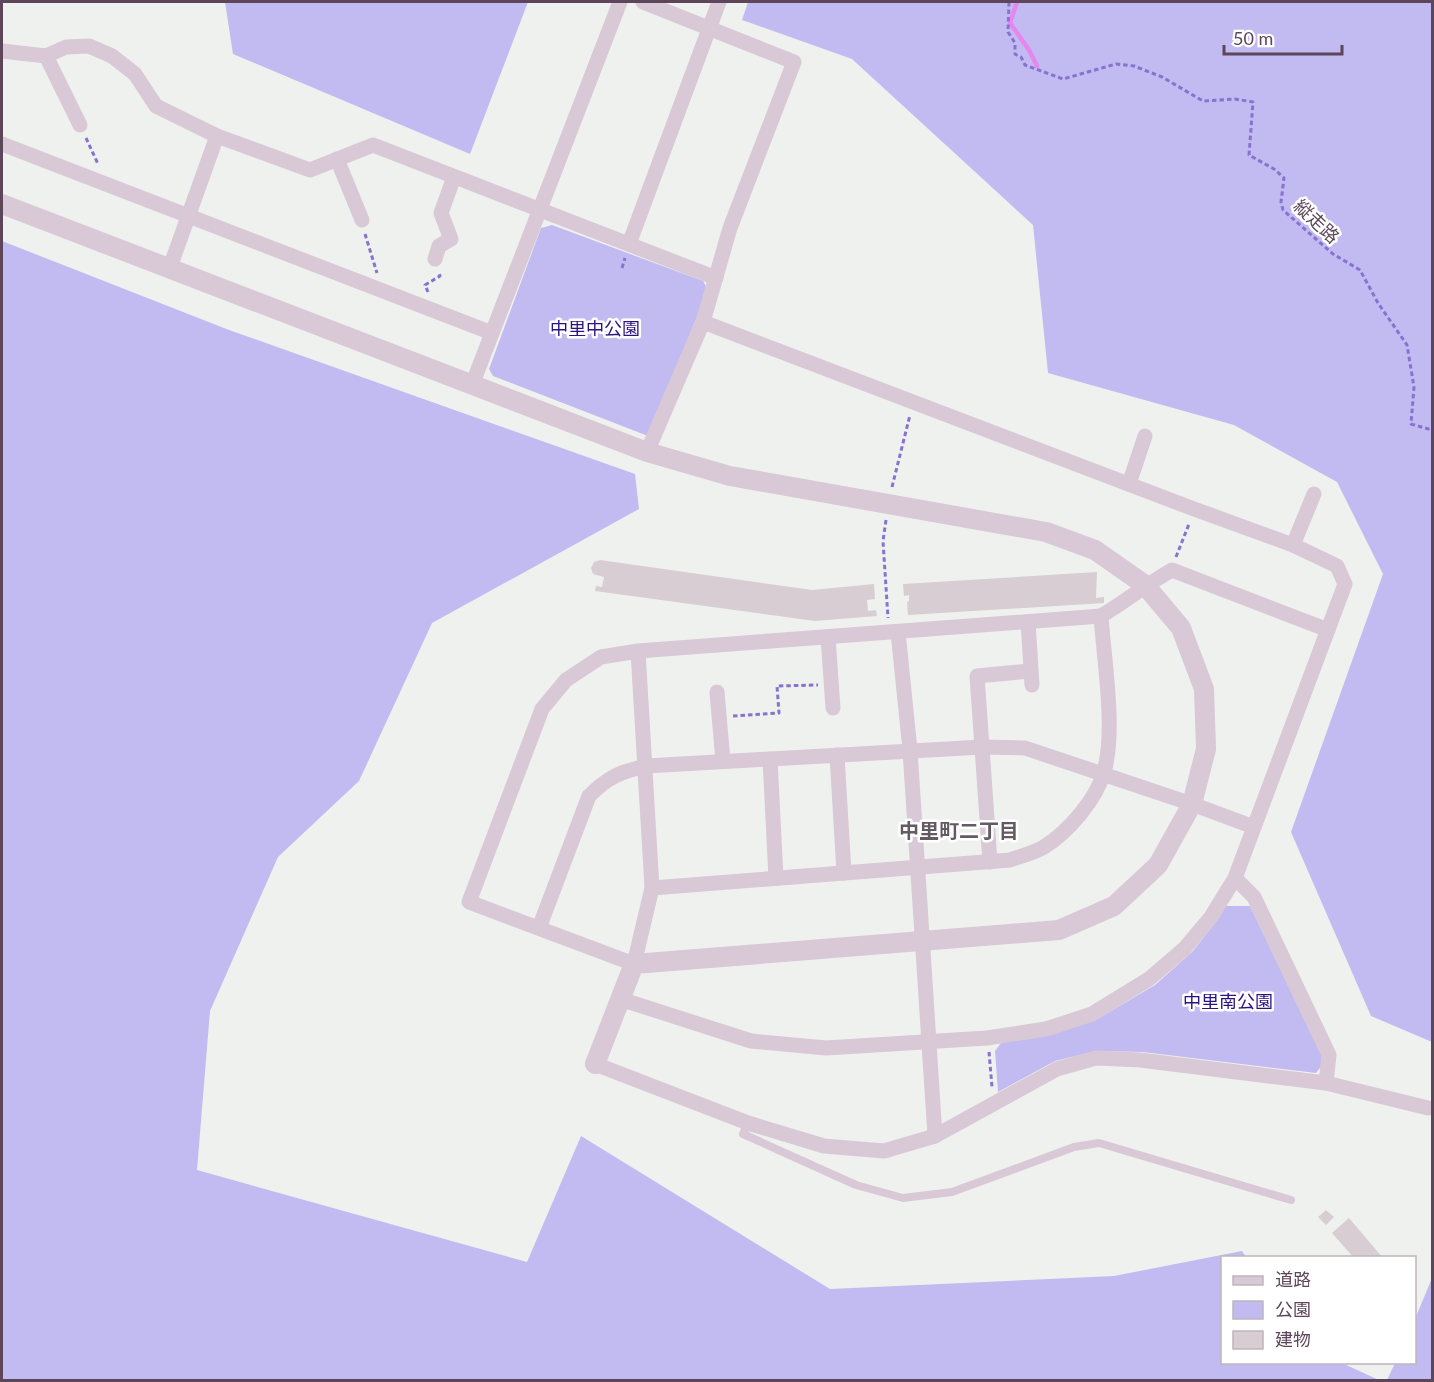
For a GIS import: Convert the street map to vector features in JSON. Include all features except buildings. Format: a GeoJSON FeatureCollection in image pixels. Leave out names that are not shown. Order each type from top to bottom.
{"type":"FeatureCollection","features":[{"type":"Feature","properties":{"kind":"street"},"geometry":{"type":"LineString","coordinates":[[472,385],[620,2]]}},
{"type":"Feature","properties":{"kind":"street"},"geometry":{"type":"LineString","coordinates":[[643,2],[794,62],[730,228],[704,321],[647,452]]}},
{"type":"Feature","properties":{"kind":"street"},"geometry":{"type":"LineString","coordinates":[[629,244],[719,2]]}},
{"type":"Feature","properties":{"kind":"street"},"geometry":{"type":"LineString","coordinates":[[2,51],[46,56],[66,47],[88,46],[112,56],[135,74],[156,106],[217,136],[310,170],[373,145],[716,278]]}},
{"type":"Feature","properties":{"kind":"street"},"geometry":{"type":"LineString","coordinates":[[46,56],[80,125]]}},
{"type":"Feature","properties":{"kind":"street"},"geometry":{"type":"LineString","coordinates":[[169,270],[217,136]]}},
{"type":"Feature","properties":{"kind":"street"},"geometry":{"type":"LineString","coordinates":[[2,144],[492,333]]}},
{"type":"Feature","properties":{"kind":"street"},"geometry":{"type":"LineString","coordinates":[[337,159],[362,220]]}},
{"type":"Feature","properties":{"kind":"street"},"geometry":{"type":"LineString","coordinates":[[435,259],[439,246],[451,239],[441,213],[454,177]]}},
{"type":"Feature","properties":{"kind":"street"},"geometry":{"type":"LineString","coordinates":[[2,204],[647,452],[730,476],[1046,532],[1095,550],[1145,585],[1181,628],[1204,689],[1206,749],[1192,804],[1158,865],[1114,906],[1059,930],[634,963],[469,902],[542,710],[566,680],[601,657],[638,651],[1101,616],[1129,599],[1145,585],[1172,570],[1328,630]]}},
{"type":"Feature","properties":{"kind":"street"},"geometry":{"type":"LineString","coordinates":[[620,999],[751,1041],[826,1048],[987,1038],[1046,1029],[1092,1014],[1149,979],[1184,949],[1211,916],[1235,878],[1345,584],[1337,566],[1293,545],[704,321]]}},
{"type":"Feature","properties":{"kind":"street"},"geometry":{"type":"LineString","coordinates":[[1129,484],[1145,436]]}},
{"type":"Feature","properties":{"kind":"street"},"geometry":{"type":"LineString","coordinates":[[1293,545],[1314,494]]}},
{"type":"Feature","properties":{"kind":"street"},"geometry":{"type":"LineString","coordinates":[[652,888],[1010,860],[1043,848],[1072,825],[1104,774],[1110,737],[1101,616]]}},
{"type":"Feature","properties":{"kind":"street"},"geometry":{"type":"LineString","coordinates":[[990,862],[976,676],[1031,678],[1028,621]]}},
{"type":"Feature","properties":{"kind":"street"},"geometry":{"type":"LineString","coordinates":[[898,632],[910,750],[935,1136]]}},
{"type":"Feature","properties":{"kind":"street"},"geometry":{"type":"LineString","coordinates":[[828,637],[833,708]]}},
{"type":"Feature","properties":{"kind":"street"},"geometry":{"type":"LineString","coordinates":[[638,651],[652,888],[634,963],[595,1064],[748,1123],[824,1146],[884,1151],[935,1136],[1057,1069],[1096,1058],[1140,1060],[1326,1083],[1428,1108]]}},
{"type":"Feature","properties":{"kind":"street"},"geometry":{"type":"LineString","coordinates":[[717,692],[723,761]]}},
{"type":"Feature","properties":{"kind":"street"},"geometry":{"type":"LineString","coordinates":[[539,928],[589,796],[605,780],[623,771],[646,766],[910,750],[1025,748],[1254,827]]}},
{"type":"Feature","properties":{"kind":"street"},"geometry":{"type":"LineString","coordinates":[[837,755],[844,873]]}},
{"type":"Feature","properties":{"kind":"street"},"geometry":{"type":"LineString","coordinates":[[770,759],[776,878]]}},
{"type":"Feature","properties":{"kind":"street"},"geometry":{"type":"LineString","coordinates":[[1235,878],[1254,897],[1329,1055],[1326,1083]]}},
{"type":"Feature","properties":{"kind":"lane"},"geometry":{"type":"LineString","coordinates":[[748,1123],[743,1134],[856,1185],[903,1198],[952,1192],[1074,1147],[1099,1143],[1291,1200]]}},
{"type":"Feature","properties":{"kind":"path","name":"縦走路"},"geometry":{"type":"LineString","coordinates":[[1009,2],[1008,32],[1015,43],[1015,54],[1022,57],[1025,65],[1063,79],[1116,64],[1134,66],[1162,77],[1203,101],[1235,99],[1253,102],[1249,155],[1274,169],[1284,178],[1281,202],[1283,210],[1332,254],[1360,270],[1378,303],[1407,345],[1414,387],[1411,424],[1432,430]]}},
{"type":"Feature","properties":{"kind":"path"},"geometry":{"type":"LineString","coordinates":[[80,125],[107,185]]}},
{"type":"Feature","properties":{"kind":"path"},"geometry":{"type":"LineString","coordinates":[[362,220],[383,291]]}},
{"type":"Feature","properties":{"kind":"path"},"geometry":{"type":"LineString","coordinates":[[429,308],[432,301],[425,285],[440,276],[435,259]]}},
{"type":"Feature","properties":{"kind":"path"},"geometry":{"type":"LineString","coordinates":[[1172,570],[1194,509]]}},
{"type":"Feature","properties":{"kind":"path"},"geometry":{"type":"LineString","coordinates":[[719,717],[779,713],[777,686],[831,684]]}},
{"type":"Feature","properties":{"kind":"path"},"geometry":{"type":"LineString","coordinates":[[987,1038],[994,1104]]}},
{"type":"Feature","properties":{"kind":"green space"},"geometry":{"type":"Polygon","coordinates":[[[225,2],[528,2],[470,154],[233,54],[225,2]]]}},
{"type":"Feature","properties":{"kind":"green space"},"geometry":{"type":"Polygon","coordinates":[[[748,2],[1432,2],[1432,1042],[1371,1016],[1291,832],[1383,574],[1337,482],[1234,425],[1048,373],[1033,225],[852,59],[742,20],[748,2]]]}},
{"type":"Feature","properties":{"kind":"green space","name":"中里中公園"},"geometry":{"type":"Polygon","coordinates":[[[552,225],[703,281],[708,290],[648,436],[493,376],[489,369],[541,228],[552,225]]]}},
{"type":"Feature","properties":{"kind":"green space"},"geometry":{"type":"Polygon","coordinates":[[[2,241],[229,330],[635,474],[639,509],[432,623],[359,781],[278,857],[210,1011],[197,1170],[527,1262],[581,1136],[830,1289],[1114,1276],[1242,1251],[1245,1256],[1221,1256],[1221,1364],[1344,1364],[1379,1380],[2,1380],[2,241]]]}},
{"type":"Feature","properties":{"kind":"green space","name":"中里南公園"},"geometry":{"type":"Polygon","coordinates":[[[1224,906],[1250,906],[1321,1054],[1323,1064],[1316,1073],[1143,1052],[1096,1051],[1055,1061],[998,1092],[995,1051],[1001,1043],[1096,1020],[1155,985],[1192,952],[1219,918],[1224,906]]]}},
{"type":"Feature","properties":{"kind":"green space"},"geometry":{"type":"Polygon","coordinates":[[[1432,1278],[1432,1380],[1387,1380],[1395,1364],[1416,1364],[1416,1317],[1432,1278]]]}},
{"type":"Feature","properties":{"kind":"waterway"},"geometry":{"type":"LineString","coordinates":[[1017,2],[1010,23],[1037,66]]}},
{"type":"Feature","properties":{"kind":"district","name":"中里町二丁目"},"geometry":{"type":"Point","coordinates":[959,830]}}]}
